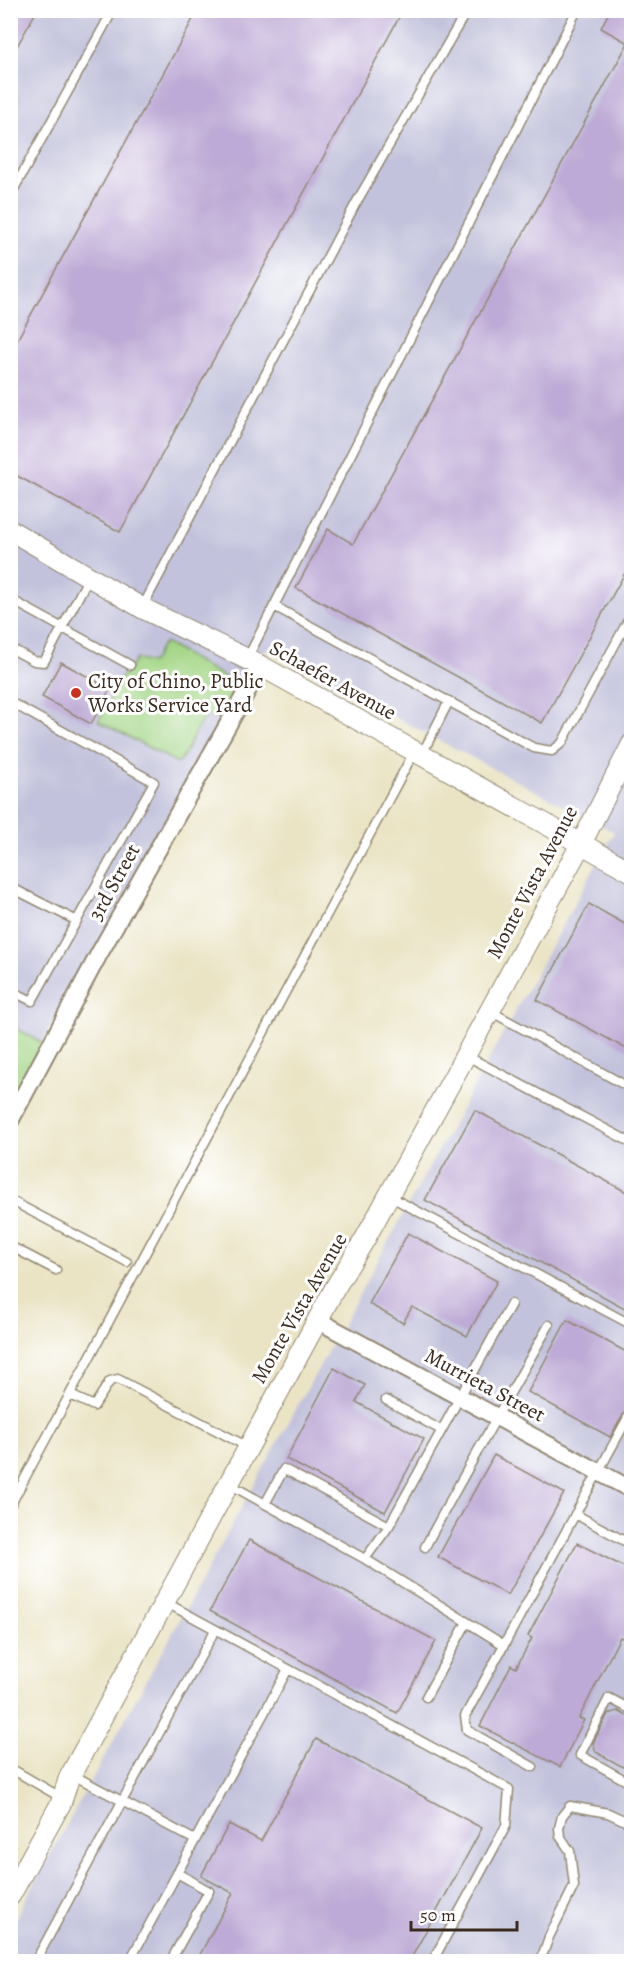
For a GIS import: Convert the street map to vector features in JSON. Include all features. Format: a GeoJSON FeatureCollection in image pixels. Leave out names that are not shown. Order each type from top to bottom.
{"type":"FeatureCollection","features":[{"type":"Feature","properties":{"kind":"street","name":"Schaefer Avenue"},"geometry":{"type":"LineString","coordinates":[[10,530],[142,608],[254,663],[632,872]]}},
{"type":"Feature","properties":{"kind":"street","name":"3rd Street"},"geometry":{"type":"LineString","coordinates":[[10,1121],[254,663]]}},
{"type":"Feature","properties":{"kind":"street","name":"Monte Vista Avenue"},"geometry":{"type":"LineString","coordinates":[[10,1896],[62,1798],[71,1774],[317,1320],[389,1196],[581,844],[632,744]]}},
{"type":"Feature","properties":{"kind":"street","name":"Murrieta Street"},"geometry":{"type":"LineString","coordinates":[[317,1320],[632,1490]]}},
{"type":"Feature","properties":{"kind":"lane"},"geometry":{"type":"LineString","coordinates":[[10,196],[113,10]]}},
{"type":"Feature","properties":{"kind":"lane"},"geometry":{"type":"LineString","coordinates":[[142,608],[356,203],[467,10]]}},
{"type":"Feature","properties":{"kind":"lane"},"geometry":{"type":"LineString","coordinates":[[254,663],[274,606],[577,10]]}},
{"type":"Feature","properties":{"kind":"lane"},"geometry":{"type":"LineString","coordinates":[[10,648],[34,661],[44,662],[89,577]]}},
{"type":"Feature","properties":{"kind":"lane"},"geometry":{"type":"LineString","coordinates":[[10,599],[130,665]]}},
{"type":"Feature","properties":{"kind":"lane"},"geometry":{"type":"LineString","coordinates":[[274,606],[534,748],[552,751],[562,743],[632,613]]}},
{"type":"Feature","properties":{"kind":"lane"},"geometry":{"type":"LineString","coordinates":[[10,1506],[418,754],[449,701]]}},
{"type":"Feature","properties":{"kind":"lane"},"geometry":{"type":"LineString","coordinates":[[10,702],[154,782],[32,1001],[10,990]]}},
{"type":"Feature","properties":{"kind":"lane"},"geometry":{"type":"LineString","coordinates":[[10,887],[77,921]]}},
{"type":"Feature","properties":{"kind":"lane"},"geometry":{"type":"LineString","coordinates":[[490,1011],[632,1089]]}},
{"type":"Feature","properties":{"kind":"lane"},"geometry":{"type":"LineString","coordinates":[[465,1055],[632,1143]]}},
{"type":"Feature","properties":{"kind":"lane"},"geometry":{"type":"LineString","coordinates":[[389,1196],[632,1325]]}},
{"type":"Feature","properties":{"kind":"lane"},"geometry":{"type":"LineString","coordinates":[[10,1200],[127,1262]]}},
{"type":"Feature","properties":{"kind":"lane"},"geometry":{"type":"LineString","coordinates":[[10,1246],[56,1270]]}},
{"type":"Feature","properties":{"kind":"lane"},"geometry":{"type":"LineString","coordinates":[[365,1559],[388,1526],[512,1304]]}},
{"type":"Feature","properties":{"kind":"lane"},"geometry":{"type":"LineString","coordinates":[[425,1547],[468,1466],[498,1418],[549,1325]]}},
{"type":"Feature","properties":{"kind":"lane"},"geometry":{"type":"LineString","coordinates":[[70,1395],[88,1406],[94,1406],[112,1379],[118,1379],[248,1448]]}},
{"type":"Feature","properties":{"kind":"lane"},"geometry":{"type":"LineString","coordinates":[[386,1400],[441,1430]]}},
{"type":"Feature","properties":{"kind":"lane"},"geometry":{"type":"LineString","coordinates":[[533,1767],[467,1730],[465,1716],[632,1410]]}},
{"type":"Feature","properties":{"kind":"lane"},"geometry":{"type":"LineString","coordinates":[[265,1504],[285,1469],[388,1526]]}},
{"type":"Feature","properties":{"kind":"lane"},"geometry":{"type":"LineString","coordinates":[[229,1484],[365,1559],[504,1645]]}},
{"type":"Feature","properties":{"kind":"lane"},"geometry":{"type":"LineString","coordinates":[[575,1514],[632,1545]]}},
{"type":"Feature","properties":{"kind":"lane"},"geometry":{"type":"LineString","coordinates":[[164,1602],[509,1789],[506,1826],[432,1962]]}},
{"type":"Feature","properties":{"kind":"lane"},"geometry":{"type":"LineString","coordinates":[[426,1697],[467,1622]]}},
{"type":"Feature","properties":{"kind":"lane"},"geometry":{"type":"LineString","coordinates":[[35,1962],[215,1630]]}},
{"type":"Feature","properties":{"kind":"lane"},"geometry":{"type":"LineString","coordinates":[[632,1649],[627,1663],[632,1669]]}},
{"type":"Feature","properties":{"kind":"lane"},"geometry":{"type":"LineString","coordinates":[[129,1962],[288,1669]]}},
{"type":"Feature","properties":{"kind":"lane"},"geometry":{"type":"LineString","coordinates":[[632,1710],[609,1698],[580,1755],[632,1784]]}},
{"type":"Feature","properties":{"kind":"lane"},"geometry":{"type":"LineString","coordinates":[[10,1768],[62,1798]]}},
{"type":"Feature","properties":{"kind":"lane"},"geometry":{"type":"LineString","coordinates":[[71,1774],[195,1840]]}},
{"type":"Feature","properties":{"kind":"lane"},"geometry":{"type":"LineString","coordinates":[[540,1962],[549,1937],[574,1886],[570,1851],[560,1836],[562,1816],[570,1806],[608,1813],[632,1824]]}},
{"type":"Feature","properties":{"kind":"lane"},"geometry":{"type":"LineString","coordinates":[[170,1962],[209,1891],[177,1873]]}},
{"type":"Feature","properties":{"kind":"lane"},"geometry":{"type":"LineString","coordinates":[[10,1959],[16,1962]]}},
{"type":"Feature","properties":{"kind":"shaded area"},"geometry":{"type":"Polygon","coordinates":[[[11,11],[631,11],[631,1961],[10,1961],[11,1926],[614,832],[265,649],[42,1043],[11,1025],[11,11]]]}},
{"type":"Feature","properties":{"kind":"green space"},"geometry":{"type":"Polygon","coordinates":[[[165,643],[228,679],[232,690],[231,699],[219,718],[208,716],[203,720],[178,763],[98,721],[123,674],[127,674],[136,659],[151,663],[165,643]]]}},
{"type":"Feature","properties":{"kind":"green space"},"geometry":{"type":"Polygon","coordinates":[[[11,1025],[42,1043],[11,1100],[11,1025]]]}},
{"type":"Feature","properties":{"kind":"building"},"geometry":{"type":"Polygon","coordinates":[[[10,10],[37,10],[10,59],[10,10]]]}},
{"type":"Feature","properties":{"kind":"building"},"geometry":{"type":"Polygon","coordinates":[[[198,10],[403,10],[120,532],[10,472],[10,353],[198,10]]]}},
{"type":"Feature","properties":{"kind":"building"},"geometry":{"type":"Polygon","coordinates":[[[610,10],[632,10],[632,560],[542,723],[296,588],[328,529],[353,544],[628,43],[601,28],[610,10]]]}},
{"type":"Feature","properties":{"kind":"building","name":"City of Chino, Public Works Service Yard"},"geometry":{"type":"Polygon","coordinates":[[[61,662],[110,689],[91,724],[42,697],[61,662]]]}},
{"type":"Feature","properties":{"kind":"building"},"geometry":{"type":"Polygon","coordinates":[[[589,904],[632,928],[632,1052],[537,1000],[589,904]]]}},
{"type":"Feature","properties":{"kind":"building"},"geometry":{"type":"Polygon","coordinates":[[[475,1110],[632,1195],[632,1312],[425,1200],[475,1110]]]}},
{"type":"Feature","properties":{"kind":"building"},"geometry":{"type":"Polygon","coordinates":[[[408,1233],[497,1281],[467,1336],[412,1307],[403,1323],[369,1304],[408,1233]]]}},
{"type":"Feature","properties":{"kind":"building"},"geometry":{"type":"Polygon","coordinates":[[[567,1320],[632,1355],[632,1401],[610,1437],[528,1392],[567,1320]]]}},
{"type":"Feature","properties":{"kind":"building"},"geometry":{"type":"Polygon","coordinates":[[[334,1368],[365,1385],[356,1402],[424,1439],[385,1512],[286,1459],[334,1368]]]}},
{"type":"Feature","properties":{"kind":"building"},"geometry":{"type":"Polygon","coordinates":[[[494,1455],[564,1493],[508,1595],[438,1557],[494,1455]]]}},
{"type":"Feature","properties":{"kind":"building"},"geometry":{"type":"Polygon","coordinates":[[[249,1540],[436,1641],[397,1713],[210,1611],[249,1540]]]}},
{"type":"Feature","properties":{"kind":"building"},"geometry":{"type":"Polygon","coordinates":[[[577,1543],[632,1571],[632,1643],[620,1637],[579,1718],[584,1720],[560,1767],[480,1726],[511,1665],[516,1668],[532,1638],[528,1636],[577,1543]]]}},
{"type":"Feature","properties":{"kind":"building"},"geometry":{"type":"Polygon","coordinates":[[[618,1711],[632,1719],[632,1772],[596,1752],[593,1743],[608,1714],[618,1711]]]}},
{"type":"Feature","properties":{"kind":"building"},"geometry":{"type":"Polygon","coordinates":[[[316,1739],[482,1828],[409,1962],[196,1962],[233,1893],[201,1876],[229,1824],[261,1841],[316,1739]]]}},
{"type":"Feature","properties":{"kind":"place","name":"City of Chino, Public Works Service Yard"},"geometry":{"type":"Point","coordinates":[76,693]}}]}
